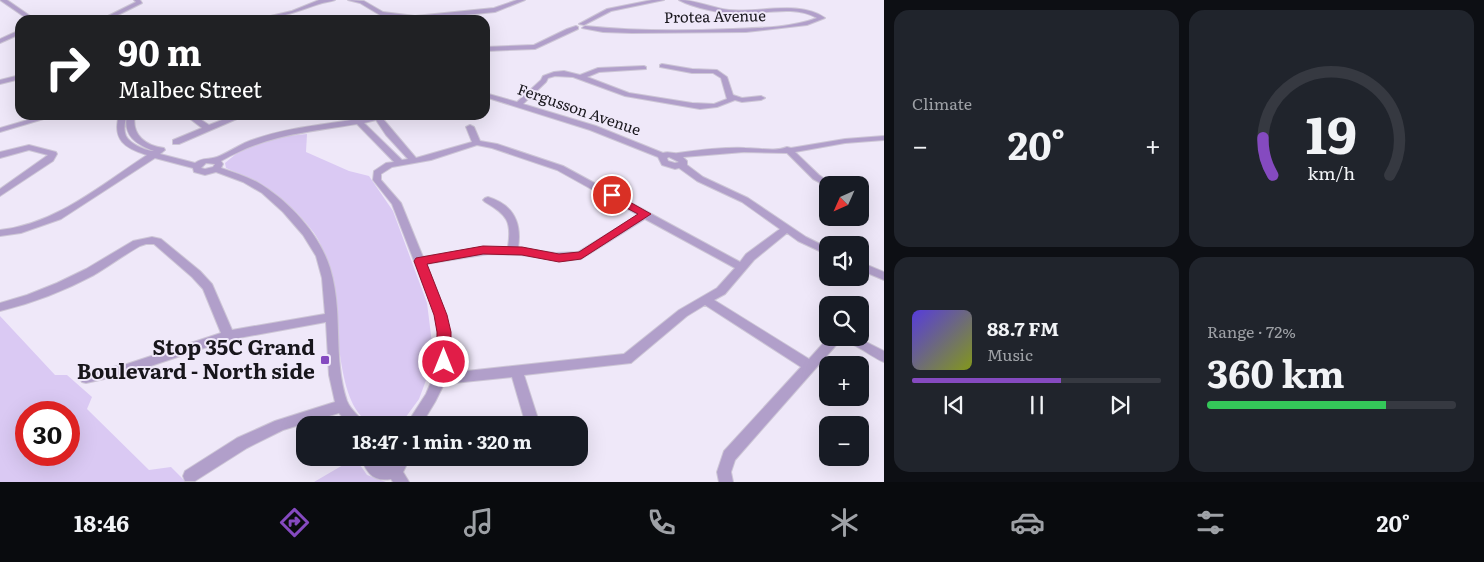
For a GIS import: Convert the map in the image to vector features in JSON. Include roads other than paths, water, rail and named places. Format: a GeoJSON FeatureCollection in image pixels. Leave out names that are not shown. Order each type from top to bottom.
{"type":"FeatureCollection","features":[{"type":"Feature","properties":{"kind":"street"},"geometry":{"type":"LineString","coordinates":[[113,15],[138,3],[137,0],[143,0]]}},
{"type":"Feature","properties":{"kind":"street"},"geometry":{"type":"LineString","coordinates":[[280,15],[294,12],[321,1],[332,0]]}},
{"type":"Feature","properties":{"kind":"street"},"geometry":{"type":"LineString","coordinates":[[351,0],[362,2],[382,14],[390,15]]}},
{"type":"Feature","properties":{"kind":"street"},"geometry":{"type":"LineString","coordinates":[[445,15],[496,10],[522,0]]}},
{"type":"Feature","properties":{"kind":"street"},"geometry":{"type":"LineString","coordinates":[[490,49],[535,47],[569,30],[581,27],[609,10],[661,0]]}},
{"type":"Feature","properties":{"kind":"street","name":"Protea Avenue"},"geometry":{"type":"LineString","coordinates":[[581,27],[675,31],[765,30],[805,25],[818,22],[822,18],[816,14],[801,10],[728,11],[682,0]]}},
{"type":"Feature","properties":{"kind":"street"},"geometry":{"type":"LineString","coordinates":[[0,7],[7,2],[26,15]]}},
{"type":"Feature","properties":{"kind":"street"},"geometry":{"type":"LineString","coordinates":[[0,41],[15,34]]}},
{"type":"Feature","properties":{"kind":"street"},"geometry":{"type":"LineString","coordinates":[[662,66],[692,71],[719,70],[724,77],[732,98]]}},
{"type":"Feature","properties":{"kind":"street"},"geometry":{"type":"LineString","coordinates":[[580,77],[598,70],[644,68]]}},
{"type":"Feature","properties":{"kind":"street"},"geometry":{"type":"LineString","coordinates":[[518,105],[544,81],[560,74],[580,77],[622,94],[700,108],[729,101],[732,98],[742,100],[761,98]]}},
{"type":"Feature","properties":{"kind":"street"},"geometry":{"type":"LineString","coordinates":[[0,82],[15,78]]}},
{"type":"Feature","properties":{"kind":"street","name":"Fergusson Avenue"},"geometry":{"type":"LineString","coordinates":[[490,97],[606,133],[663,156],[664,163],[671,166],[682,164]]}},
{"type":"Feature","properties":{"kind":"street"},"geometry":{"type":"LineString","coordinates":[[0,130],[35,120]]}},
{"type":"Feature","properties":{"kind":"street"},"geometry":{"type":"LineString","coordinates":[[122,120],[120,125],[122,137],[130,145],[200,164],[216,165],[265,191],[307,232],[316,244],[325,266],[328,282],[334,366],[342,406],[348,416]]}},
{"type":"Feature","properties":{"kind":"street"},"geometry":{"type":"LineString","coordinates":[[130,120],[131,132],[136,139],[158,152]]}},
{"type":"Feature","properties":{"kind":"street"},"geometry":{"type":"LineString","coordinates":[[196,120],[208,128]]}},
{"type":"Feature","properties":{"kind":"street"},"geometry":{"type":"LineString","coordinates":[[176,142],[229,120]]}},
{"type":"Feature","properties":{"kind":"street"},"geometry":{"type":"LineString","coordinates":[[216,165],[242,145],[272,135],[371,120]]}},
{"type":"Feature","properties":{"kind":"street"},"geometry":{"type":"LineString","coordinates":[[379,120],[414,160]]}},
{"type":"Feature","properties":{"kind":"street"},"geometry":{"type":"LineString","coordinates":[[360,123],[400,163]]}},
{"type":"Feature","properties":{"kind":"street"},"geometry":{"type":"LineString","coordinates":[[470,127],[477,143]]}},
{"type":"Feature","properties":{"kind":"street"},"geometry":{"type":"LineString","coordinates":[[663,156],[744,150],[774,152],[845,141],[882,140]]}},
{"type":"Feature","properties":{"kind":"street"},"geometry":{"type":"LineString","coordinates":[[420,416],[428,406],[441,379],[444,362],[444,332],[441,315],[396,203],[376,177],[377,172],[384,167],[428,158],[477,143],[549,162],[742,267]]}},
{"type":"Feature","properties":{"kind":"street"},"geometry":{"type":"LineString","coordinates":[[0,155],[29,147],[53,154],[50,159],[0,193]]}},
{"type":"Feature","properties":{"kind":"street"},"geometry":{"type":"LineString","coordinates":[[787,149],[819,179]]}},
{"type":"Feature","properties":{"kind":"street"},"geometry":{"type":"LineString","coordinates":[[0,233],[18,230],[58,217],[158,152]]}},
{"type":"Feature","properties":{"kind":"street"},"geometry":{"type":"LineString","coordinates":[[682,164],[703,153]]}},
{"type":"Feature","properties":{"kind":"street"},"geometry":{"type":"LineString","coordinates":[[676,156],[682,159],[682,164],[700,179],[745,200],[786,229],[819,247]]}},
{"type":"Feature","properties":{"kind":"street"},"geometry":{"type":"LineString","coordinates":[[488,200],[508,212],[516,230],[513,251]]}},
{"type":"Feature","properties":{"kind":"street"},"geometry":{"type":"LineString","coordinates":[[420,261],[483,250],[513,251],[559,258],[581,255],[646,214]]}},
{"type":"Feature","properties":{"kind":"street"},"geometry":{"type":"LineString","coordinates":[[441,379],[626,359],[683,314],[721,291],[750,257],[786,229]]}},
{"type":"Feature","properties":{"kind":"street"},"geometry":{"type":"LineString","coordinates":[[0,308],[42,295],[69,284],[136,244],[150,240],[156,241],[196,274],[208,287],[228,335]]}},
{"type":"Feature","properties":{"kind":"street"},"geometry":{"type":"LineString","coordinates":[[869,270],[884,276]]}},
{"type":"Feature","properties":{"kind":"street"},"geometry":{"type":"LineString","coordinates":[[705,300],[810,366]]}},
{"type":"Feature","properties":{"kind":"street"},"geometry":{"type":"LineString","coordinates":[[86,378],[127,369],[228,335],[331,317]]}},
{"type":"Feature","properties":{"kind":"street"},"geometry":{"type":"LineString","coordinates":[[726,482],[724,472],[728,456],[828,346]]}},
{"type":"Feature","properties":{"kind":"street"},"geometry":{"type":"LineString","coordinates":[[865,346],[884,357]]}},
{"type":"Feature","properties":{"kind":"street"},"geometry":{"type":"LineString","coordinates":[[516,370],[530,416]]}},
{"type":"Feature","properties":{"kind":"street"},"geometry":{"type":"LineString","coordinates":[[190,476],[242,443],[280,425],[342,406]]}},
{"type":"Feature","properties":{"kind":"street"},"geometry":{"type":"LineString","coordinates":[[371,466],[377,472],[388,473],[398,477]]}},
{"type":"Feature","properties":{"kind":"place","name":"Stop 35C Grand Boulevard - North side"},"geometry":{"type":"Point","coordinates":[325,360]}}]}
